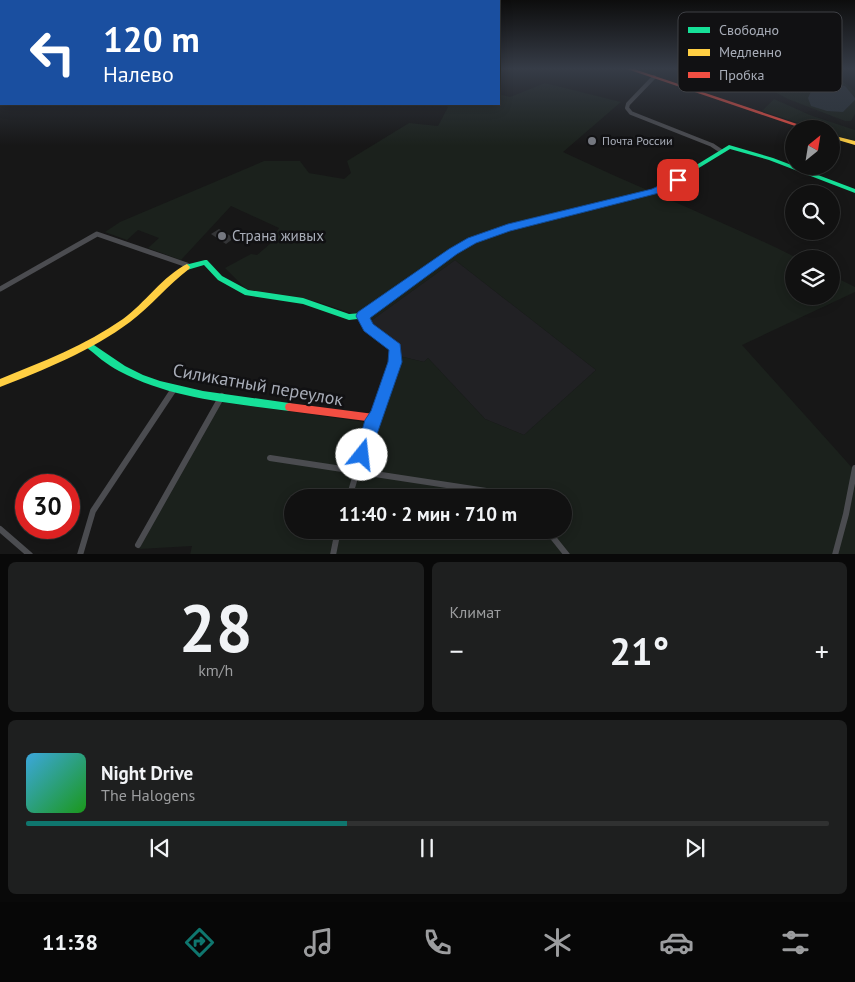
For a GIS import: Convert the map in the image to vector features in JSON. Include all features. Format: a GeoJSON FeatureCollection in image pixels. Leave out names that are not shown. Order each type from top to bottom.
{"type":"FeatureCollection","features":[{"type":"Feature","properties":{"kind":"street"},"geometry":{"type":"LineString","coordinates":[[638,94],[628,104],[627,108],[631,113],[707,142],[721,151]]}},
{"type":"Feature","properties":{"kind":"street"},"geometry":{"type":"LineString","coordinates":[[705,94],[785,121]]}},
{"type":"Feature","properties":{"kind":"street"},"geometry":{"type":"LineString","coordinates":[[840,139],[855,143]]}},
{"type":"Feature","properties":{"kind":"street"},"geometry":{"type":"LineString","coordinates":[[0,383],[56,360],[88,344],[142,308],[187,265],[198,261],[205,262],[220,278],[247,293],[303,301],[349,317],[362,316],[446,256],[472,241],[508,228],[662,188],[729,147],[740,149],[855,191]]}},
{"type":"Feature","properties":{"kind":"street"},"geometry":{"type":"LineString","coordinates":[[0,289],[97,234],[187,265]]}},
{"type":"Feature","properties":{"kind":"street"},"geometry":{"type":"LineString","coordinates":[[352,489],[374,418],[377,415],[395,362],[395,348],[368,327],[362,316]]}},
{"type":"Feature","properties":{"kind":"street","name":"Силикатный переулок"},"geometry":{"type":"LineString","coordinates":[[88,344],[124,371],[174,388],[319,412],[374,418]]}},
{"type":"Feature","properties":{"kind":"street"},"geometry":{"type":"LineString","coordinates":[[80,554],[93,511],[174,388]]}},
{"type":"Feature","properties":{"kind":"street"},"geometry":{"type":"LineString","coordinates":[[138,545],[222,396]]}},
{"type":"Feature","properties":{"kind":"street"},"geometry":{"type":"LineString","coordinates":[[270,458],[472,489]]}},
{"type":"Feature","properties":{"kind":"street"},"geometry":{"type":"LineString","coordinates":[[835,554],[846,514],[855,468]]}},
{"type":"Feature","properties":{"kind":"street"},"geometry":{"type":"LineString","coordinates":[[0,530],[30,554]]}},
{"type":"Feature","properties":{"kind":"street"},"geometry":{"type":"LineString","coordinates":[[333,554],[336,539]]}},
{"type":"Feature","properties":{"kind":"street"},"geometry":{"type":"LineString","coordinates":[[555,539],[568,554]]}},
{"type":"Feature","properties":{"kind":"shaded area"},"geometry":{"type":"Polygon","coordinates":[[[500,94],[510,97],[518,94],[588,94],[621,102],[563,152],[785,252],[785,305],[827,305],[742,345],[855,471],[855,554],[190,554],[192,546],[139,549],[222,402],[371,423],[379,420],[399,356],[424,362],[428,358],[485,419],[524,435],[596,370],[455,260],[365,325],[351,313],[315,301],[248,291],[225,268],[251,254],[257,255],[271,243],[279,228],[231,206],[181,260],[148,248],[159,238],[138,230],[127,240],[105,232],[120,222],[264,161],[300,161],[309,173],[344,179],[351,173],[347,161],[409,123],[438,126],[448,107],[445,105],[500,105],[500,94]]]}},
{"type":"Feature","properties":{"kind":"shaded area"},"geometry":{"type":"Polygon","coordinates":[[[778,94],[821,94],[843,112],[855,100],[855,114],[851,121],[845,121],[778,94]]]}},
{"type":"Feature","properties":{"kind":"shaded area"},"geometry":{"type":"Polygon","coordinates":[[[810,94],[852,94],[855,100],[843,112],[827,111],[811,106],[808,98],[810,94]]]}},
{"type":"Feature","properties":{"kind":"shaded area"},"geometry":{"type":"Polygon","coordinates":[[[774,99],[825,120],[790,120],[762,111],[774,99]]]}},
{"type":"Feature","properties":{"kind":"shaded area"},"geometry":{"type":"Polygon","coordinates":[[[840,125],[855,130],[855,141],[840,137],[840,125]]]}},
{"type":"Feature","properties":{"kind":"shaded area"},"geometry":{"type":"Polygon","coordinates":[[[455,260],[596,370],[524,435],[485,419],[428,358],[424,362],[399,356],[396,347],[365,325],[455,260]]]}},
{"type":"Feature","properties":{"kind":"shaded area"},"geometry":{"type":"Polygon","coordinates":[[[840,280],[855,287],[855,292],[840,299],[840,280]]]}},
{"type":"Feature","properties":{"kind":"building","name":"Страна живых"},"geometry":{"type":"Polygon","coordinates":[[[219,229],[234,238],[226,244],[211,234],[219,229]]]}},
{"type":"Feature","properties":{"kind":"traffic: fast"},"geometry":{"type":"LineString","coordinates":[[604,204],[659,190],[729,147],[771,159],[855,191]]}},
{"type":"Feature","properties":{"kind":"traffic: fast"},"geometry":{"type":"LineString","coordinates":[[187,267],[205,262],[220,278],[247,293],[303,301],[349,317],[363,316],[382,303]]}},
{"type":"Feature","properties":{"kind":"traffic: fast"},"geometry":{"type":"LineString","coordinates":[[88,344],[122,369],[160,385],[203,395],[289,407]]}},
{"type":"Feature","properties":{"kind":"traffic: slow"},"geometry":{"type":"LineString","coordinates":[[840,139],[855,143]]}},
{"type":"Feature","properties":{"kind":"traffic: slow"},"geometry":{"type":"LineString","coordinates":[[382,303],[436,262],[471,242],[519,224],[604,204]]}},
{"type":"Feature","properties":{"kind":"traffic: slow"},"geometry":{"type":"LineString","coordinates":[[0,383],[65,355],[112,330],[135,314],[171,279],[187,267]]}},
{"type":"Feature","properties":{"kind":"traffic: jam"},"geometry":{"type":"LineString","coordinates":[[704,94],[785,121]]}},
{"type":"Feature","properties":{"kind":"traffic: jam"},"geometry":{"type":"LineString","coordinates":[[289,407],[374,418]]}},
{"type":"Feature","properties":{"kind":"place","name":"Почта России"},"geometry":{"type":"Point","coordinates":[592,141]}},
{"type":"Feature","properties":{"kind":"place","name":"Страна живых"},"geometry":{"type":"Point","coordinates":[222,236]}},
{"type":"Feature","properties":{"kind":"route"},"geometry":{"type":"LineString","coordinates":[[362,455],[372,420],[377,415],[395,362],[395,348],[368,327],[362,316],[404,288],[453,251],[472,241],[508,228],[655,191],[678,180]]}}]}
